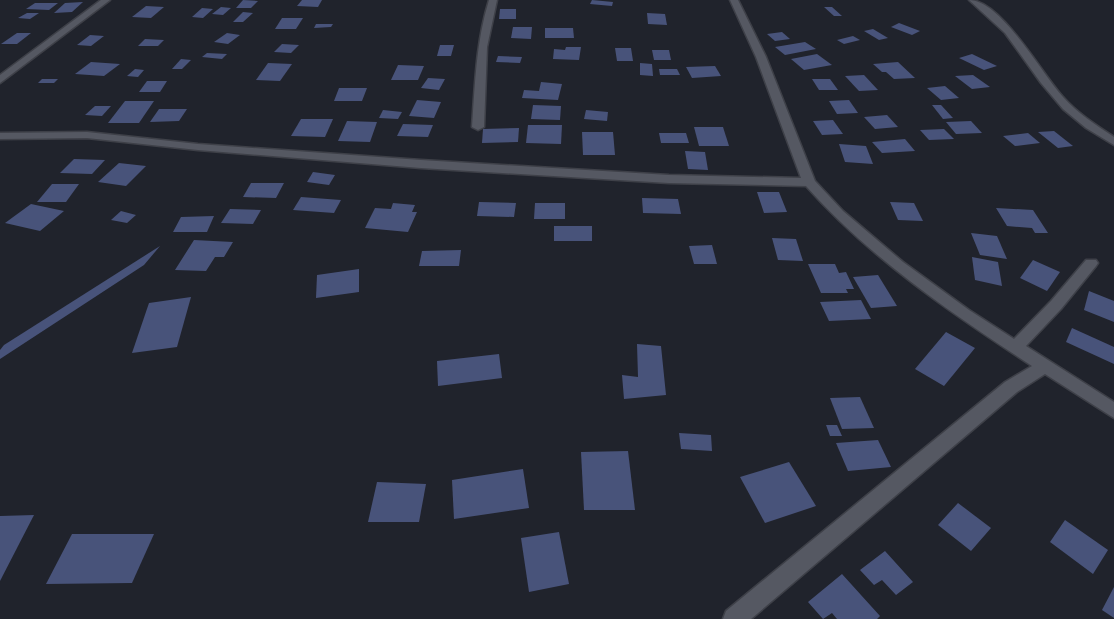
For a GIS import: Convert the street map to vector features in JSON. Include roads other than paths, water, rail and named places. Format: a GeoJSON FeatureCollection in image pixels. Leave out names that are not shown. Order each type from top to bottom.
{"type":"FeatureCollection","features":[{"type":"Feature","properties":{"kind":"street"},"geometry":{"type":"LineString","coordinates":[[0,80],[106,0]]}},
{"type":"Feature","properties":{"kind":"street"},"geometry":{"type":"LineString","coordinates":[[478,127],[481,68],[489,14],[493,0]]}},
{"type":"Feature","properties":{"kind":"street"},"geometry":{"type":"LineString","coordinates":[[734,0],[760,57],[809,182],[838,214],[898,265],[964,314],[1114,411]]}},
{"type":"Feature","properties":{"kind":"street"},"geometry":{"type":"LineString","coordinates":[[973,0],[986,8],[1014,37],[1054,93],[1095,129],[1114,142]]}},
{"type":"Feature","properties":{"kind":"street"},"geometry":{"type":"LineString","coordinates":[[0,136],[87,135],[198,147],[420,164],[670,179],[809,182]]}},
{"type":"Feature","properties":{"kind":"street"},"geometry":{"type":"LineString","coordinates":[[1016,347],[1056,305],[1091,263]]}},
{"type":"Feature","properties":{"kind":"street"},"geometry":{"type":"LineString","coordinates":[[734,619],[1011,387],[1045,366]]}}]}
